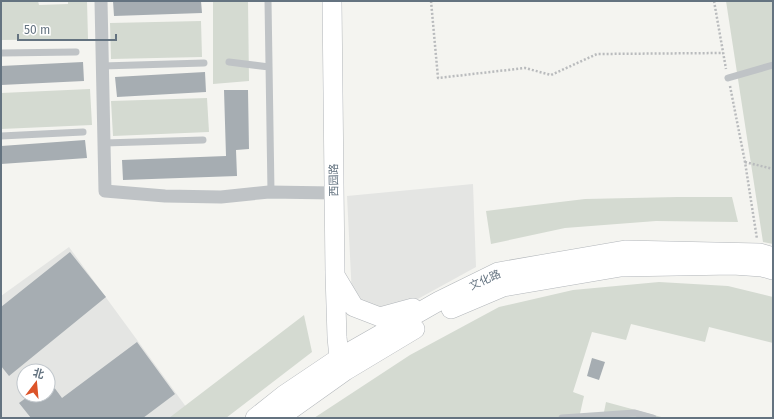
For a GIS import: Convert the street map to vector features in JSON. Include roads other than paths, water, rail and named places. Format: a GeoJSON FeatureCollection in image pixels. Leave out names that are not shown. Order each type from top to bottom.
{"type":"FeatureCollection","features":[{"type":"Feature","properties":{"kind":"main road","name":"西园路"},"geometry":{"type":"LineString","coordinates":[[332,1],[335,274],[337,338],[342,365]]}},
{"type":"Feature","properties":{"kind":"main road","name":"文化路"},"geometry":{"type":"LineString","coordinates":[[279,418],[342,365],[439,301],[498,272],[625,250],[766,255]]}},
{"type":"Feature","properties":{"kind":"main road","name":"文化路"},"geometry":{"type":"LineString","coordinates":[[255,418],[284,395],[447,311],[502,287],[621,267],[733,265],[762,267],[773,270]]}},
{"type":"Feature","properties":{"kind":"main road"},"geometry":{"type":"LineString","coordinates":[[335,274],[354,307],[380,317],[439,301]]}},
{"type":"Feature","properties":{"kind":"street"},"geometry":{"type":"LineString","coordinates":[[101,1],[105,191],[165,196],[221,197],[271,192],[334,193]]}},
{"type":"Feature","properties":{"kind":"lane"},"geometry":{"type":"LineString","coordinates":[[268,1],[271,192]]}},
{"type":"Feature","properties":{"kind":"lane"},"geometry":{"type":"LineString","coordinates":[[1,53],[76,52]]}},
{"type":"Feature","properties":{"kind":"lane"},"geometry":{"type":"LineString","coordinates":[[229,62],[269,67]]}},
{"type":"Feature","properties":{"kind":"lane"},"geometry":{"type":"LineString","coordinates":[[102,66],[204,63]]}},
{"type":"Feature","properties":{"kind":"lane"},"geometry":{"type":"LineString","coordinates":[[728,78],[773,64]]}},
{"type":"Feature","properties":{"kind":"lane"},"geometry":{"type":"LineString","coordinates":[[1,136],[83,132]]}},
{"type":"Feature","properties":{"kind":"lane"},"geometry":{"type":"LineString","coordinates":[[104,143],[203,140]]}},
{"type":"Feature","properties":{"kind":"lane"},"geometry":{"type":"LineString","coordinates":[[562,418],[635,413],[653,418]]}}]}
